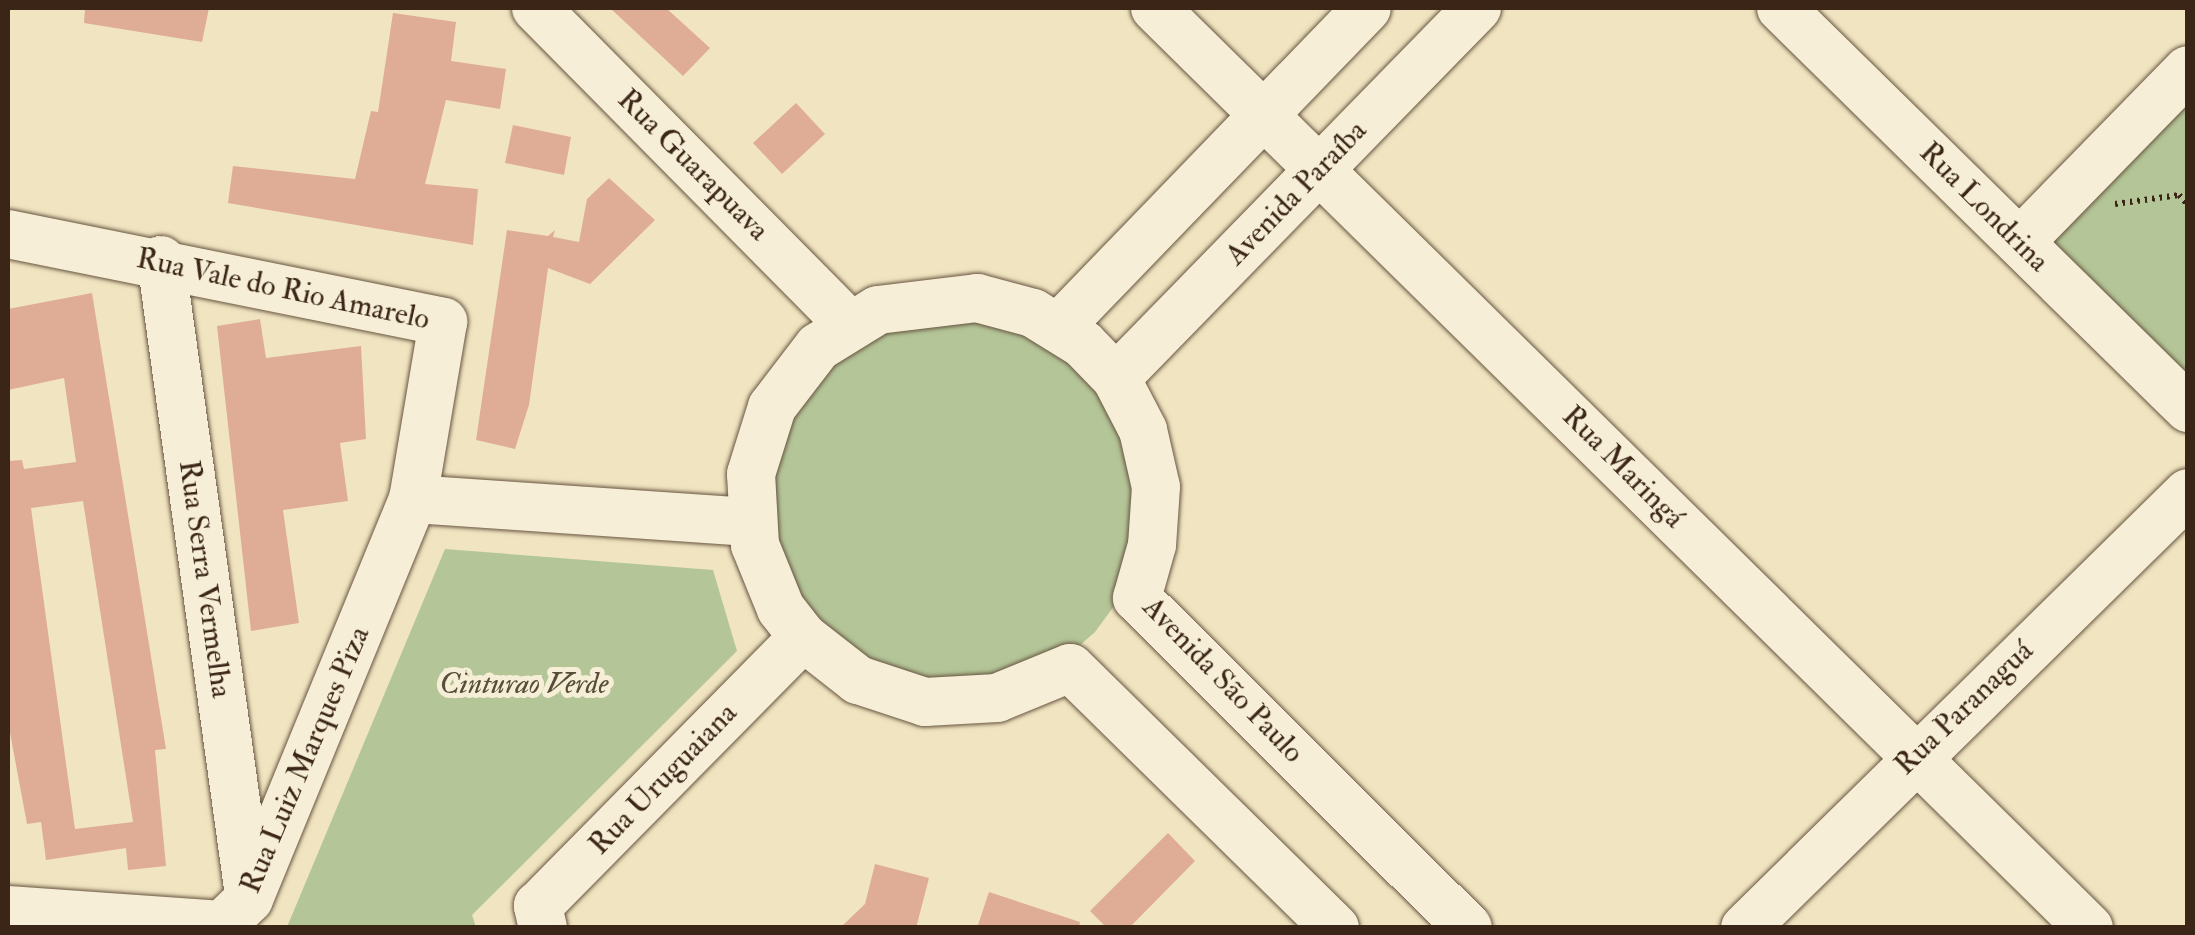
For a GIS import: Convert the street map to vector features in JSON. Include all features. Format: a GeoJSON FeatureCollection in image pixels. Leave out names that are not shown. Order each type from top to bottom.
{"type":"FeatureCollection","features":[{"type":"Feature","properties":{"kind":"street","name":"Rua Guarapuava"},"geometry":{"type":"LineString","coordinates":[[536,8],[849,324]]}},
{"type":"Feature","properties":{"kind":"street","name":"Rua Maringá"},"geometry":{"type":"LineString","coordinates":[[1155,8],[2090,928]]}},
{"type":"Feature","properties":{"kind":"street"},"geometry":{"type":"LineString","coordinates":[[1059,326],[1367,8]]}},
{"type":"Feature","properties":{"kind":"street","name":"Avenida Paraíba"},"geometry":{"type":"LineString","coordinates":[[1116,378],[1477,8]]}},
{"type":"Feature","properties":{"kind":"street","name":"Rua Londrina"},"geometry":{"type":"LineString","coordinates":[[1781,8],[2188,408]]}},
{"type":"Feature","properties":{"kind":"street"},"geometry":{"type":"LineString","coordinates":[[2020,242],[2188,70]]}},
{"type":"Feature","properties":{"kind":"street","name":"Rua Vale do Rio Amarelo"},"geometry":{"type":"LineString","coordinates":[[8,234],[161,260],[443,322],[412,499]]}},
{"type":"Feature","properties":{"kind":"street","name":"Rua Serra Vermelha"},"geometry":{"type":"LineString","coordinates":[[161,260],[249,899]]}},
{"type":"Feature","properties":{"kind":"street","name":"Avenida São Paulo"},"geometry":{"type":"LineString","coordinates":[[1334,928],[1070,668],[996,698],[925,702],[858,680],[802,637],[765,577],[751,522],[751,474],[772,406],[808,356],[849,324],[906,302],[977,298],[1059,326],[1116,378],[1144,430],[1156,486],[1152,545],[1137,598],[1468,928]]}},
{"type":"Feature","properties":{"kind":"street","name":"Rua Paranaguá"},"geometry":{"type":"LineString","coordinates":[[1745,928],[1914,754],[2188,494]]}},
{"type":"Feature","properties":{"kind":"street"},"geometry":{"type":"LineString","coordinates":[[412,499],[751,522]]}},
{"type":"Feature","properties":{"kind":"street","name":"Rua Luiz Marques Piza"},"geometry":{"type":"LineString","coordinates":[[8,910],[222,925],[249,899],[412,499]]}},
{"type":"Feature","properties":{"kind":"street","name":"Rua Uruguaiana"},"geometry":{"type":"LineString","coordinates":[[542,928],[538,906],[802,637]]}},
{"type":"Feature","properties":{"kind":"path"},"geometry":{"type":"LineString","coordinates":[[2067,191],[2112,205],[2179,195],[2188,205]]}},
{"type":"Feature","properties":{"kind":"green space"},"geometry":{"type":"Polygon","coordinates":[[[2187,92],[2187,401],[2042,247],[2187,92]]]}},
{"type":"Feature","properties":{"kind":"green space"},"geometry":{"type":"Polygon","coordinates":[[[974,307],[1087,361],[1144,474],[1120,598],[1095,632],[1063,660],[942,694],[830,651],[784,597],[762,458],[839,342],[974,307]]]}},
{"type":"Feature","properties":{"kind":"green space","name":"Cinturao Verde"},"geometry":{"type":"Polygon","coordinates":[[[445,549],[713,570],[737,651],[472,915],[476,927],[287,927],[445,549]]]}},
{"type":"Feature","properties":{"kind":"building"},"geometry":{"type":"Polygon","coordinates":[[[85,8],[209,8],[202,42],[84,23],[85,8]]]}},
{"type":"Feature","properties":{"kind":"building"},"geometry":{"type":"Polygon","coordinates":[[[610,8],[666,8],[710,48],[683,76],[610,8]]]}},
{"type":"Feature","properties":{"kind":"building"},"geometry":{"type":"Polygon","coordinates":[[[393,13],[456,22],[451,61],[506,69],[500,109],[446,100],[425,184],[478,189],[473,245],[228,203],[233,166],[355,179],[371,111],[378,112],[393,13]]]}},
{"type":"Feature","properties":{"kind":"building"},"geometry":{"type":"Polygon","coordinates":[[[796,103],[825,134],[782,174],[753,143],[796,103]]]}},
{"type":"Feature","properties":{"kind":"building"},"geometry":{"type":"Polygon","coordinates":[[[513,125],[571,137],[564,175],[505,163],[513,125]]]}},
{"type":"Feature","properties":{"kind":"building"},"geometry":{"type":"Polygon","coordinates":[[[609,178],[655,220],[590,284],[548,268],[529,405],[515,449],[476,440],[507,230],[548,236],[555,230],[553,237],[579,242],[587,199],[609,178]]]}},
{"type":"Feature","properties":{"kind":"building"},"geometry":{"type":"Polygon","coordinates":[[[92,293],[166,749],[155,750],[166,866],[128,870],[126,848],[46,860],[41,822],[27,824],[8,722],[8,461],[22,460],[24,469],[76,462],[64,378],[8,390],[8,309],[92,293]],[[83,501],[31,508],[75,829],[133,822],[83,501]]]}},
{"type":"Feature","properties":{"kind":"building"},"geometry":{"type":"Polygon","coordinates":[[[260,319],[266,358],[361,346],[366,439],[340,443],[348,501],[283,510],[299,623],[251,631],[217,326],[260,319]]]}},
{"type":"Feature","properties":{"kind":"building"},"geometry":{"type":"Polygon","coordinates":[[[1168,833],[1195,861],[1129,928],[1107,928],[1090,911],[1168,833]]]}},
{"type":"Feature","properties":{"kind":"building"},"geometry":{"type":"Polygon","coordinates":[[[875,864],[929,878],[916,928],[840,928],[865,904],[875,864]]]}},
{"type":"Feature","properties":{"kind":"building"},"geometry":{"type":"Polygon","coordinates":[[[989,892],[1080,922],[1079,928],[977,928],[989,892]]]}}]}
